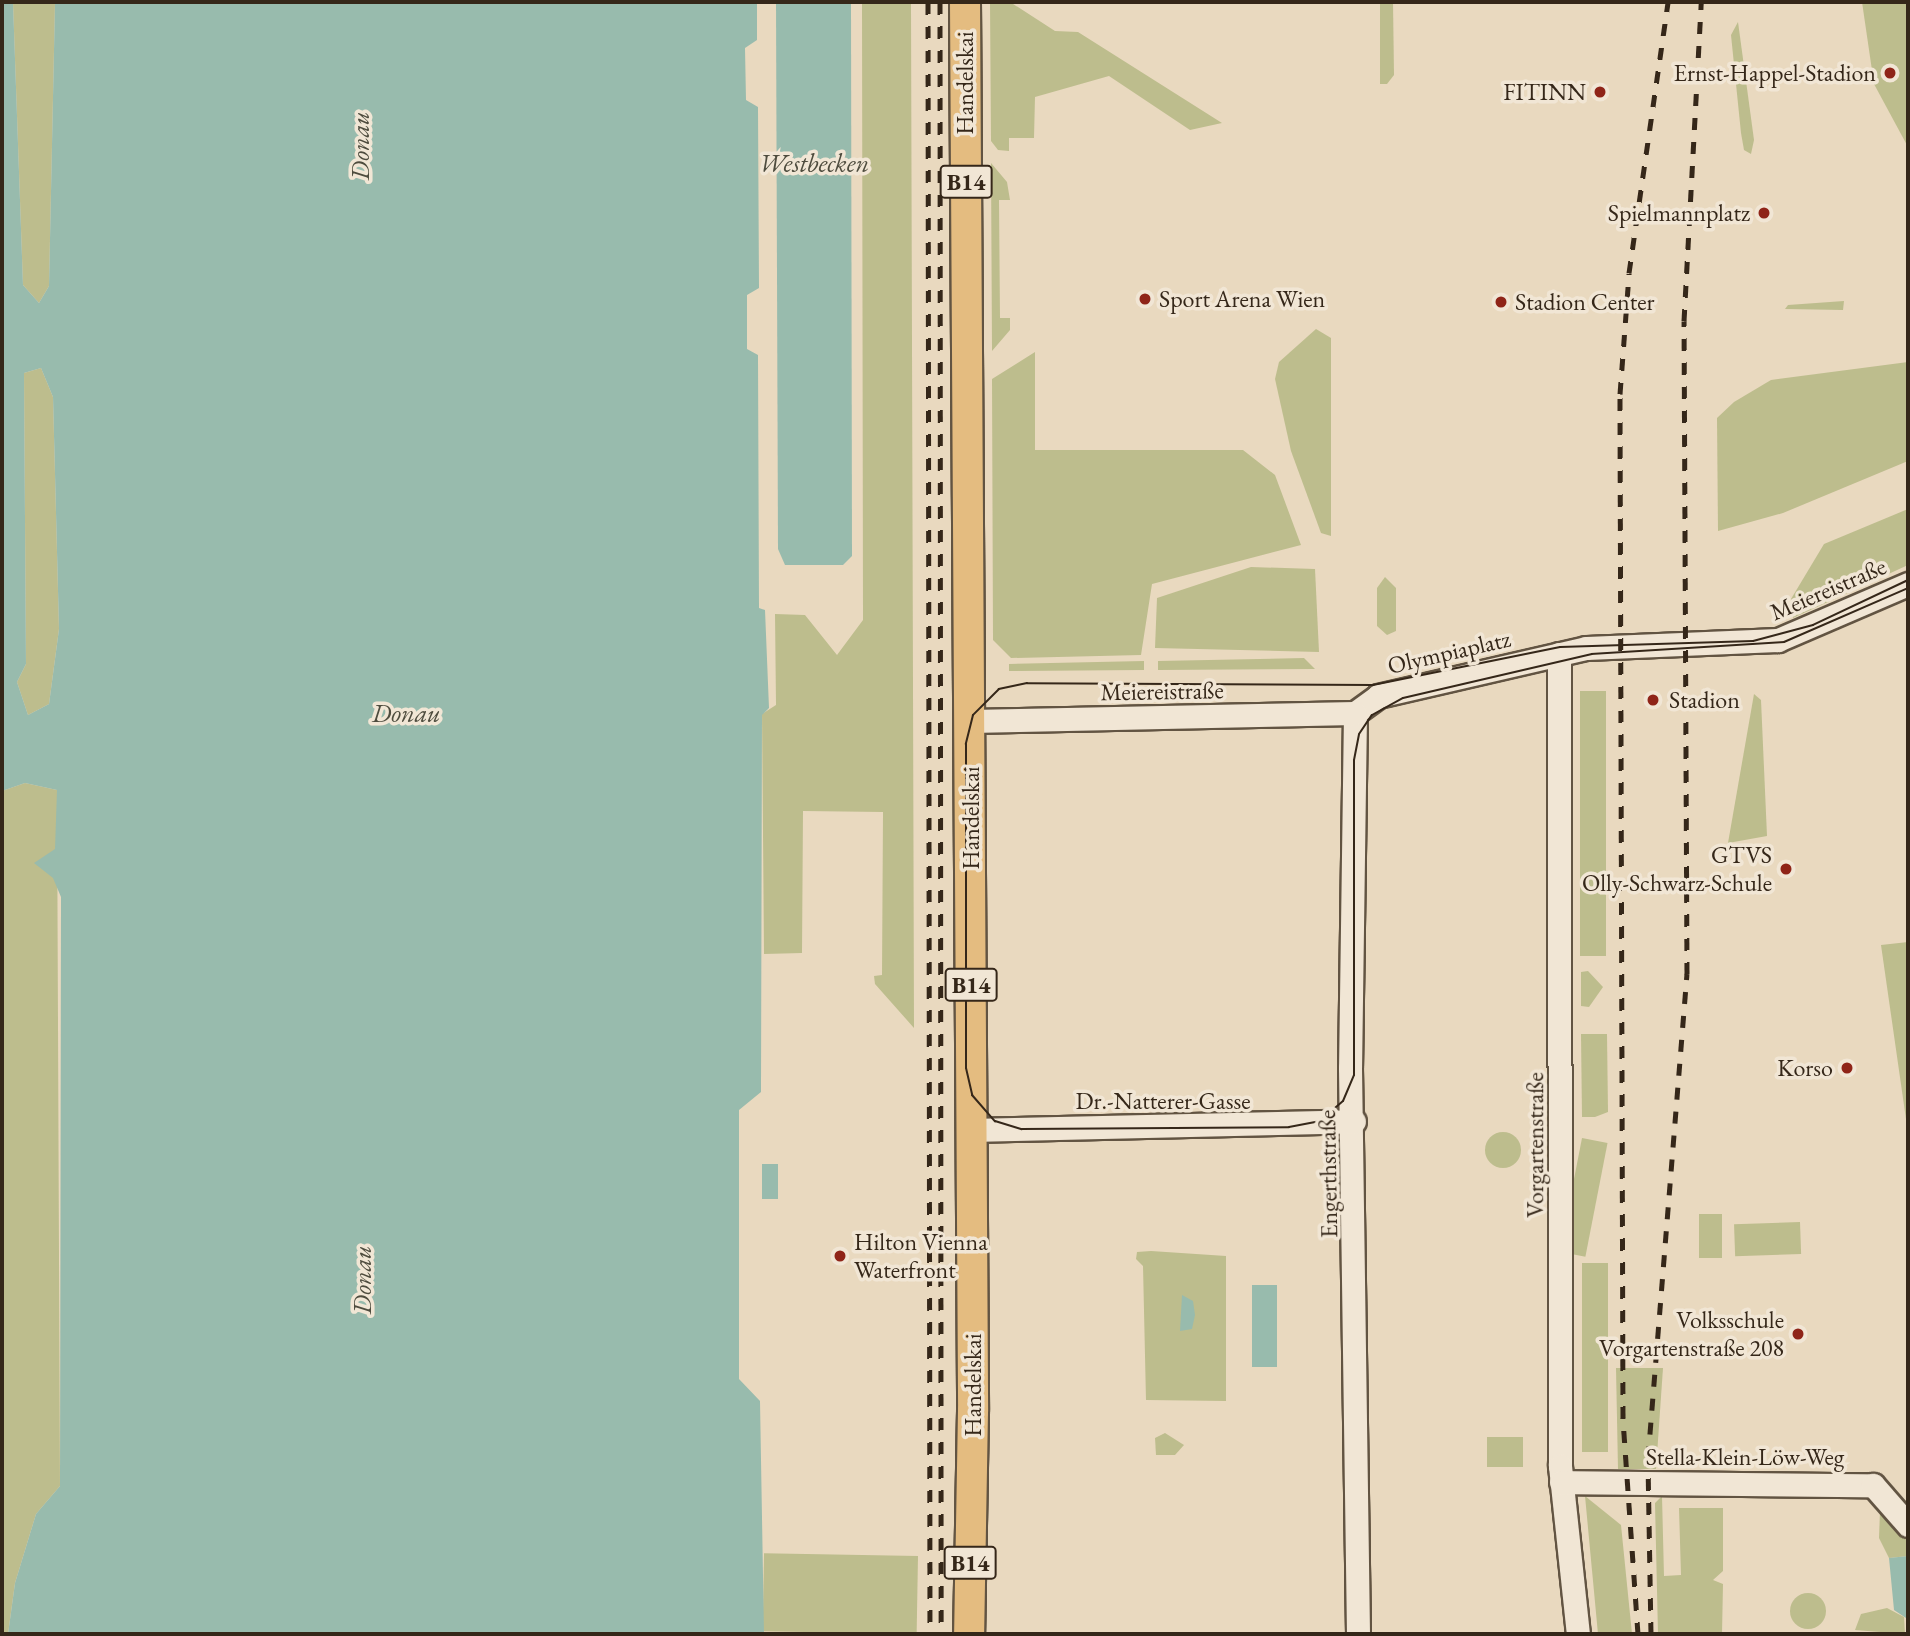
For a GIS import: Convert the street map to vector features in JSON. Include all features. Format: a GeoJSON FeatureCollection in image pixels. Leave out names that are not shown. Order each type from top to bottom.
{"type":"FeatureCollection","features":[{"type":"Feature","properties":{"kind":"main road","name":"Handelskai"},"geometry":{"type":"LineString","coordinates":[[965,2],[970,721],[969,1634]]}},
{"type":"Feature","properties":{"kind":"street","name":"Meiereistraße"},"geometry":{"type":"LineString","coordinates":[[1559,654],[1778,640],[1908,584]]}},
{"type":"Feature","properties":{"kind":"street","name":"Olympiaplatz"},"geometry":{"type":"LineString","coordinates":[[1355,713],[1377,695],[1559,654]]}},
{"type":"Feature","properties":{"kind":"street","name":"Vorgartenstraße"},"geometry":{"type":"LineString","coordinates":[[1559,654],[1562,1482],[1578,1634]]}},
{"type":"Feature","properties":{"kind":"street","name":"Meiereistraße"},"geometry":{"type":"LineString","coordinates":[[970,721],[1355,713]]}},
{"type":"Feature","properties":{"kind":"street","name":"Engerthstraße"},"geometry":{"type":"LineString","coordinates":[[1355,713],[1354,1121],[1359,1634]]}},
{"type":"Feature","properties":{"kind":"street","name":"Dr.-Natterer-Gasse"},"geometry":{"type":"LineString","coordinates":[[971,1130],[1354,1121]]}},
{"type":"Feature","properties":{"kind":"street","name":"Stella-Klein-Löw-Weg"},"geometry":{"type":"LineString","coordinates":[[1562,1482],[1873,1485],[1908,1525]]}},
{"type":"Feature","properties":{"kind":"green space"},"geometry":{"type":"Polygon","coordinates":[[[13,2],[55,2],[49,286],[39,303],[23,285],[13,2]]]}},
{"type":"Feature","properties":{"kind":"green space"},"geometry":{"type":"Polygon","coordinates":[[[862,2],[911,2],[914,1028],[875,984],[874,976],[882,975],[883,812],[803,811],[802,953],[764,954],[762,714],[776,705],[775,614],[805,615],[837,655],[863,620],[862,2]]]}},
{"type":"Feature","properties":{"kind":"green space"},"geometry":{"type":"Polygon","coordinates":[[[990,2],[1010,2],[1055,31],[1078,32],[1222,123],[1190,130],[1109,76],[1035,97],[1034,138],[1009,138],[1009,151],[998,150],[991,141],[990,2]]]}},
{"type":"Feature","properties":{"kind":"green space"},"geometry":{"type":"Polygon","coordinates":[[[1380,2],[1393,2],[1394,75],[1387,84],[1380,84],[1380,2]]]}},
{"type":"Feature","properties":{"kind":"green space","name":"Ernst-Happel-Stadion"},"geometry":{"type":"Polygon","coordinates":[[[1862,2],[1908,2],[1908,147],[1874,84],[1862,2]]]}},
{"type":"Feature","properties":{"kind":"green space"},"geometry":{"type":"Polygon","coordinates":[[[1738,22],[1754,140],[1751,154],[1744,150],[1741,133],[1731,35],[1738,22]]]}},
{"type":"Feature","properties":{"kind":"green space"},"geometry":{"type":"Polygon","coordinates":[[[991,163],[1007,182],[1010,200],[999,200],[1000,318],[1010,318],[1010,330],[992,351],[991,163]]]}},
{"type":"Feature","properties":{"kind":"green space"},"geometry":{"type":"Polygon","coordinates":[[[1844,301],[1843,310],[1785,309],[1788,305],[1844,301]]]}},
{"type":"Feature","properties":{"kind":"green space"},"geometry":{"type":"Polygon","coordinates":[[[1316,329],[1331,338],[1331,536],[1321,533],[1291,451],[1275,379],[1279,362],[1316,329]]]}},
{"type":"Feature","properties":{"kind":"green space"},"geometry":{"type":"Polygon","coordinates":[[[1035,352],[1035,450],[1243,450],[1275,475],[1301,545],[1152,584],[1141,655],[1011,658],[993,640],[992,379],[1035,352]]]}},
{"type":"Feature","properties":{"kind":"green space"},"geometry":{"type":"Polygon","coordinates":[[[1908,362],[1908,461],[1783,513],[1718,531],[1717,418],[1734,402],[1771,380],[1908,362]]]}},
{"type":"Feature","properties":{"kind":"green space"},"geometry":{"type":"Polygon","coordinates":[[[41,368],[53,397],[59,629],[49,704],[28,715],[17,682],[26,664],[24,373],[41,368]]]}},
{"type":"Feature","properties":{"kind":"green space"},"geometry":{"type":"Polygon","coordinates":[[[1908,509],[1908,565],[1793,618],[1791,599],[1824,544],[1908,509]]]}},
{"type":"Feature","properties":{"kind":"green space"},"geometry":{"type":"Polygon","coordinates":[[[1251,567],[1315,569],[1319,652],[1155,648],[1157,598],[1251,567]]]}},
{"type":"Feature","properties":{"kind":"green space"},"geometry":{"type":"Polygon","coordinates":[[[1385,577],[1396,588],[1396,631],[1387,635],[1377,626],[1377,588],[1385,577]]]}},
{"type":"Feature","properties":{"kind":"green space"},"geometry":{"type":"Polygon","coordinates":[[[1304,658],[1315,669],[1158,670],[1158,661],[1304,658]]]}},
{"type":"Feature","properties":{"kind":"green space"},"geometry":{"type":"Polygon","coordinates":[[[1144,661],[1144,670],[1009,671],[1009,664],[1144,661]]]}},
{"type":"Feature","properties":{"kind":"green space"},"geometry":{"type":"Polygon","coordinates":[[[1580,691],[1606,691],[1606,956],[1580,956],[1580,691]]]}},
{"type":"Feature","properties":{"kind":"green space"},"geometry":{"type":"Polygon","coordinates":[[[1754,694],[1761,700],[1767,836],[1728,843],[1754,694]]]}},
{"type":"Feature","properties":{"kind":"green space"},"geometry":{"type":"Polygon","coordinates":[[[25,783],[57,790],[60,1486],[36,1514],[15,1583],[8,1634],[2,1634],[2,791],[25,783]]]}},
{"type":"Feature","properties":{"kind":"green space"},"geometry":{"type":"Polygon","coordinates":[[[1908,942],[1908,1133],[1881,945],[1908,942]]]}},
{"type":"Feature","properties":{"kind":"green space"},"geometry":{"type":"Polygon","coordinates":[[[1588,971],[1603,987],[1589,1007],[1581,1006],[1581,972],[1588,971]]]}},
{"type":"Feature","properties":{"kind":"green space"},"geometry":{"type":"Polygon","coordinates":[[[1581,1034],[1607,1034],[1608,1112],[1595,1117],[1582,1117],[1581,1034]]]}},
{"type":"Feature","properties":{"kind":"green space"},"geometry":{"type":"Polygon","coordinates":[[[1503,1132],[1516,1137],[1521,1150],[1516,1163],[1503,1168],[1490,1163],[1485,1150],[1490,1137],[1503,1132]]]}},
{"type":"Feature","properties":{"kind":"green space"},"geometry":{"type":"Polygon","coordinates":[[[1582,1138],[1608,1143],[1585,1257],[1560,1252],[1582,1138]]]}},
{"type":"Feature","properties":{"kind":"green space"},"geometry":{"type":"Polygon","coordinates":[[[1699,1214],[1722,1214],[1722,1258],[1699,1258],[1699,1214]]]}},
{"type":"Feature","properties":{"kind":"green space"},"geometry":{"type":"Polygon","coordinates":[[[1800,1222],[1801,1254],[1735,1256],[1734,1224],[1800,1222]]]}},
{"type":"Feature","properties":{"kind":"green space"},"geometry":{"type":"Polygon","coordinates":[[[1137,1252],[1226,1256],[1226,1401],[1146,1400],[1143,1266],[1136,1259],[1137,1252]]]}},
{"type":"Feature","properties":{"kind":"green space"},"geometry":{"type":"Polygon","coordinates":[[[1582,1263],[1608,1263],[1608,1452],[1582,1452],[1582,1263]]]}},
{"type":"Feature","properties":{"kind":"green space"},"geometry":{"type":"Polygon","coordinates":[[[1616,1368],[1663,1368],[1656,1469],[1618,1469],[1616,1368]]]}},
{"type":"Feature","properties":{"kind":"green space"},"geometry":{"type":"Polygon","coordinates":[[[1165,1433],[1184,1445],[1175,1455],[1156,1455],[1155,1438],[1165,1433]]]}},
{"type":"Feature","properties":{"kind":"green space"},"geometry":{"type":"Polygon","coordinates":[[[1487,1437],[1523,1437],[1523,1467],[1487,1467],[1487,1437]]]}},
{"type":"Feature","properties":{"kind":"green space"},"geometry":{"type":"Polygon","coordinates":[[[1585,1496],[1621,1525],[1632,1634],[1598,1634],[1585,1496]]]}},
{"type":"Feature","properties":{"kind":"green space"},"geometry":{"type":"Polygon","coordinates":[[[1662,1496],[1664,1576],[1681,1575],[1679,1508],[1723,1508],[1723,1571],[1713,1580],[1723,1584],[1722,1634],[1658,1634],[1655,1503],[1662,1496]]]}},
{"type":"Feature","properties":{"kind":"green space"},"geometry":{"type":"Polygon","coordinates":[[[1880,1511],[1908,1542],[1908,1556],[1889,1558],[1879,1538],[1880,1511]]]}},
{"type":"Feature","properties":{"kind":"green space"},"geometry":{"type":"Polygon","coordinates":[[[764,1553],[918,1556],[917,1634],[763,1631],[764,1553]]]}},
{"type":"Feature","properties":{"kind":"green space"},"geometry":{"type":"Polygon","coordinates":[[[1808,1593],[1821,1598],[1826,1611],[1821,1624],[1808,1629],[1795,1624],[1790,1611],[1795,1598],[1808,1593]]]}},
{"type":"Feature","properties":{"kind":"green space"},"geometry":{"type":"Polygon","coordinates":[[[1887,1608],[1904,1617],[1905,1634],[1855,1630],[1861,1614],[1887,1608]]]}},
{"type":"Feature","properties":{"kind":"water","name":"Donau"},"geometry":{"type":"Polygon","coordinates":[[[2,2],[13,2],[23,285],[39,303],[49,286],[55,2],[757,2],[757,40],[745,48],[746,100],[758,107],[759,288],[747,295],[747,349],[758,355],[759,608],[765,610],[769,708],[762,715],[761,1092],[739,1110],[739,1379],[760,1401],[764,1634],[8,1634],[15,1583],[36,1514],[60,1486],[61,897],[53,878],[34,863],[55,849],[57,790],[25,783],[2,791],[2,2]],[[41,368],[24,373],[26,664],[17,682],[28,715],[49,704],[59,629],[53,397],[41,368]]]}},
{"type":"Feature","properties":{"kind":"water","name":"Westbecken"},"geometry":{"type":"Polygon","coordinates":[[[776,2],[851,2],[852,556],[843,565],[785,565],[778,549],[776,2]]]}},
{"type":"Feature","properties":{"kind":"water"},"geometry":{"type":"Polygon","coordinates":[[[762,1164],[778,1164],[778,1199],[762,1199],[762,1164]]]}},
{"type":"Feature","properties":{"kind":"water"},"geometry":{"type":"Polygon","coordinates":[[[1252,1285],[1277,1285],[1277,1367],[1252,1367],[1252,1285]]]}},
{"type":"Feature","properties":{"kind":"water"},"geometry":{"type":"Polygon","coordinates":[[[1182,1295],[1193,1301],[1195,1315],[1192,1329],[1180,1331],[1182,1295]]]}},
{"type":"Feature","properties":{"kind":"water"},"geometry":{"type":"Polygon","coordinates":[[[1908,1556],[1906,1634],[1906,1618],[1894,1610],[1889,1558],[1908,1556]]]}},
{"type":"Feature","properties":{"kind":"tram line"},"geometry":{"type":"LineString","coordinates":[[1908,580],[1813,625],[1753,641],[1560,647],[1373,685],[1027,683],[999,689],[973,715],[966,744],[966,1068],[972,1095],[995,1121],[1022,1129],[1289,1127],[1320,1121],[1343,1101],[1354,1075],[1354,760],[1359,734],[1372,715],[1403,698],[1592,654],[1784,642],[1908,588]]}},
{"type":"Feature","properties":{"kind":"railway"},"geometry":{"type":"LineString","coordinates":[[928,2],[930,1634]]}},
{"type":"Feature","properties":{"kind":"railway"},"geometry":{"type":"LineString","coordinates":[[940,2],[941,1634]]}},
{"type":"Feature","properties":{"kind":"railway"},"geometry":{"type":"LineString","coordinates":[[1638,1634],[1623,1418],[1620,394],[1629,273],[1668,2]]}},
{"type":"Feature","properties":{"kind":"railway"},"geometry":{"type":"LineString","coordinates":[[1651,1634],[1648,1458],[1687,974],[1684,321],[1701,2]]}},
{"type":"Feature","properties":{"kind":"place","name":"Ernst-Happel-Stadion"},"geometry":{"type":"Point","coordinates":[1890,73]}},
{"type":"Feature","properties":{"kind":"place","name":"FITINN"},"geometry":{"type":"Point","coordinates":[1600,92]}},
{"type":"Feature","properties":{"kind":"place","name":"Spielmannplatz"},"geometry":{"type":"Point","coordinates":[1764,213]}},
{"type":"Feature","properties":{"kind":"place","name":"Sport Arena Wien"},"geometry":{"type":"Point","coordinates":[1145,299]}},
{"type":"Feature","properties":{"kind":"place","name":"Stadion Center"},"geometry":{"type":"Point","coordinates":[1501,302]}},
{"type":"Feature","properties":{"kind":"place","name":"Stadion"},"geometry":{"type":"Point","coordinates":[1653,700]}},
{"type":"Feature","properties":{"kind":"place","name":"GTVS Olly-Schwarz-Schule"},"geometry":{"type":"Point","coordinates":[1786,869]}},
{"type":"Feature","properties":{"kind":"place","name":"Korso"},"geometry":{"type":"Point","coordinates":[1847,1068]}},
{"type":"Feature","properties":{"kind":"place","name":"Hilton Vienna Waterfront"},"geometry":{"type":"Point","coordinates":[840,1256]}},
{"type":"Feature","properties":{"kind":"place","name":"Volksschule Vorgartenstraße 208"},"geometry":{"type":"Point","coordinates":[1798,1334]}}]}
